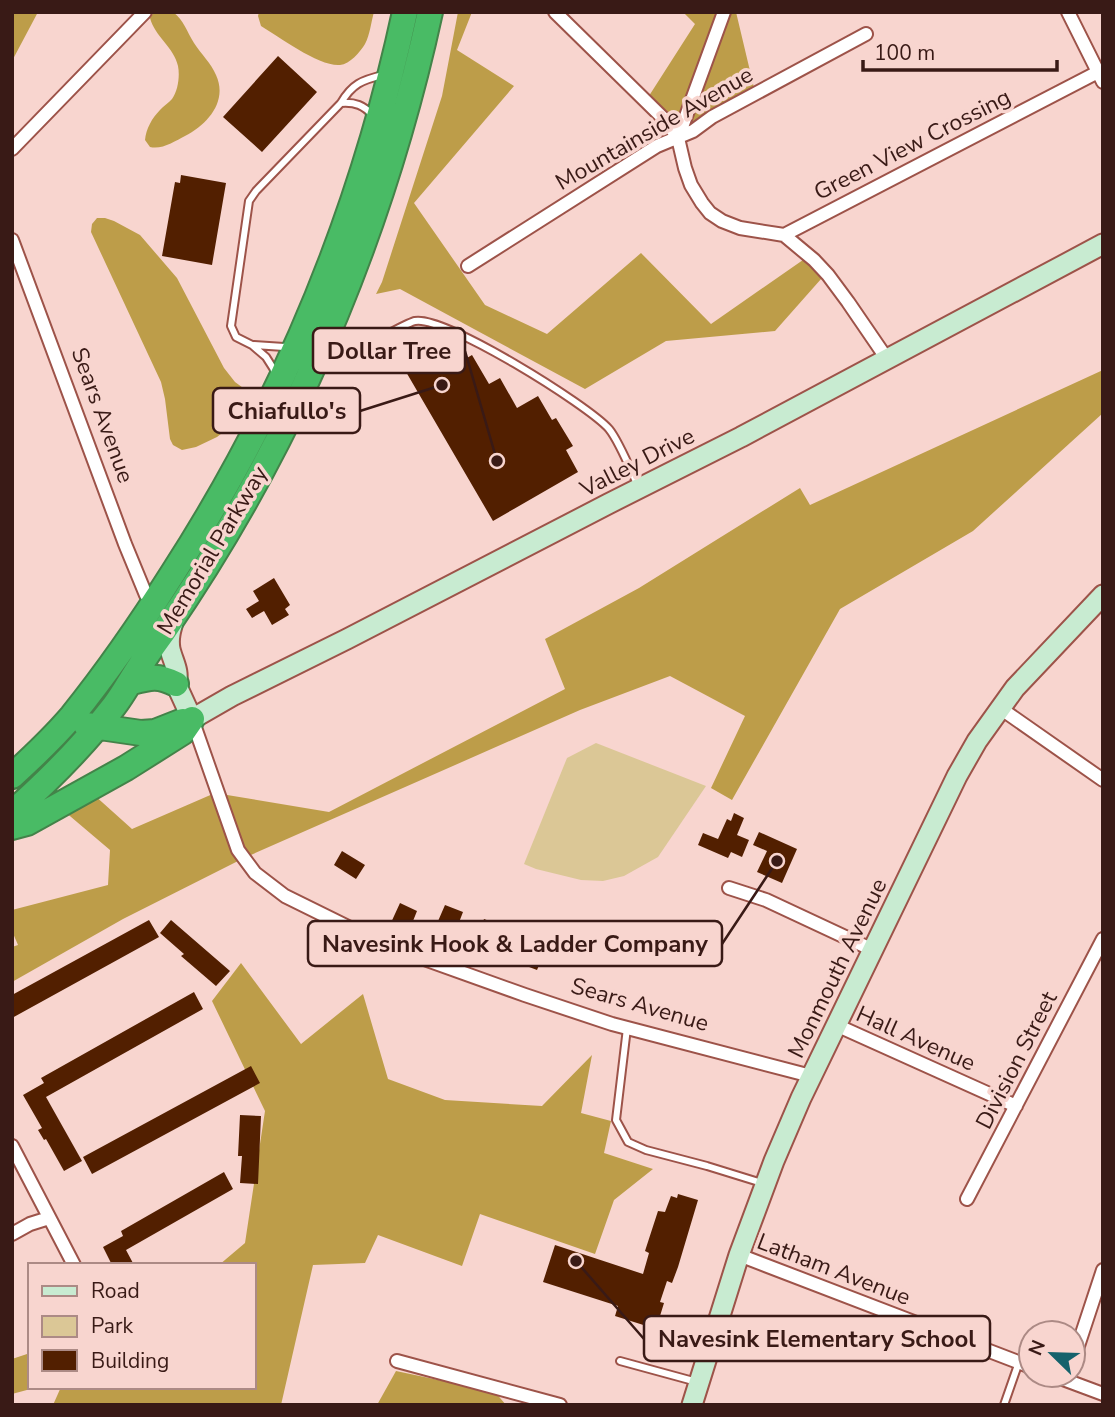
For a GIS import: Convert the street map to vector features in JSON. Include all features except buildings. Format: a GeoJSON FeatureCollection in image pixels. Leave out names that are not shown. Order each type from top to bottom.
{"type":"FeatureCollection","features":[{"type":"Feature","properties":{"kind":"highway","name":"Memorial Parkway"},"geometry":{"type":"LineString","coordinates":[[12,813],[55,774],[98,726],[132,682],[165,608],[278,386],[300,339],[343,231],[378,121],[405,12]]}},
{"type":"Feature","properties":{"kind":"highway","name":"Memorial Parkway"},"geometry":{"type":"LineString","coordinates":[[12,776],[64,724],[124,649],[165,608],[230,526],[262,471],[302,391],[361,252],[389,168],[430,12]]}},
{"type":"Feature","properties":{"kind":"highway"},"geometry":{"type":"LineString","coordinates":[[132,682],[154,677],[176,684]]}},
{"type":"Feature","properties":{"kind":"highway"},"geometry":{"type":"LineString","coordinates":[[64,724],[141,733],[155,732],[192,719]]}},
{"type":"Feature","properties":{"kind":"highway"},"geometry":{"type":"LineString","coordinates":[[12,827],[27,823],[126,768],[183,733],[192,719]]}},
{"type":"Feature","properties":{"kind":"street"},"geometry":{"type":"LineString","coordinates":[[12,149],[145,12]]}},
{"type":"Feature","properties":{"kind":"street"},"geometry":{"type":"LineString","coordinates":[[555,12],[665,120],[678,138],[691,186],[710,213],[740,228],[784,235],[828,275],[887,359]]}},
{"type":"Feature","properties":{"kind":"street"},"geometry":{"type":"LineString","coordinates":[[678,138],[724,12]]}},
{"type":"Feature","properties":{"kind":"street"},"geometry":{"type":"LineString","coordinates":[[1068,12],[1100,77]]}},
{"type":"Feature","properties":{"kind":"street","name":"Mountainside Avenue"},"geometry":{"type":"LineString","coordinates":[[468,266],[657,145],[693,131],[734,104],[866,34]]}},
{"type":"Feature","properties":{"kind":"street","name":"Green View Crossing"},"geometry":{"type":"LineString","coordinates":[[784,235],[1100,77]]}},
{"type":"Feature","properties":{"kind":"street","name":"Sears Avenue"},"geometry":{"type":"LineString","coordinates":[[12,240],[146,595],[165,608],[170,648],[179,675],[176,684],[192,719],[238,850],[254,873],[285,896],[360,933],[416,956],[627,1028],[811,1076]]}},
{"type":"Feature","properties":{"kind":"street","name":"Valley Drive"},"geometry":{"type":"LineString","coordinates":[[192,719],[232,696],[741,437],[1103,244]]}},
{"type":"Feature","properties":{"kind":"street","name":"Monmouth Avenue"},"geometry":{"type":"LineString","coordinates":[[692,1405],[739,1255],[774,1161],[811,1076],[957,776],[1000,708],[1037,663],[1103,595]]}},
{"type":"Feature","properties":{"kind":"street"},"geometry":{"type":"LineString","coordinates":[[1000,708],[1103,780]]}},
{"type":"Feature","properties":{"kind":"street"},"geometry":{"type":"LineString","coordinates":[[729,888],[766,900],[873,950]]}},
{"type":"Feature","properties":{"kind":"street","name":"Division Street"},"geometry":{"type":"LineString","coordinates":[[967,1199],[1103,939]]}},
{"type":"Feature","properties":{"kind":"street","name":"Hall Avenue"},"geometry":{"type":"LineString","coordinates":[[836,1025],[1016,1106]]}},
{"type":"Feature","properties":{"kind":"street"},"geometry":{"type":"LineString","coordinates":[[12,1146],[73,1263]]}},
{"type":"Feature","properties":{"kind":"street"},"geometry":{"type":"LineString","coordinates":[[12,1234],[50,1217]]}},
{"type":"Feature","properties":{"kind":"street","name":"Latham Avenue"},"geometry":{"type":"LineString","coordinates":[[739,1255],[1017,1362]]}},
{"type":"Feature","properties":{"kind":"street"},"geometry":{"type":"LineString","coordinates":[[1087,1319],[1103,1270]]}},
{"type":"Feature","properties":{"kind":"street"},"geometry":{"type":"LineString","coordinates":[[397,1361],[561,1405]]}},
{"type":"Feature","properties":{"kind":"street"},"geometry":{"type":"LineString","coordinates":[[1087,1387],[1103,1394]]}},
{"type":"Feature","properties":{"kind":"lane"},"geometry":{"type":"LineString","coordinates":[[278,386],[266,356],[236,337],[231,326],[249,201],[341,103],[348,91],[359,82],[391,73]]}},
{"type":"Feature","properties":{"kind":"lane"},"geometry":{"type":"LineString","coordinates":[[341,103],[360,105],[368,109],[378,121]]}},
{"type":"Feature","properties":{"kind":"lane"},"geometry":{"type":"LineString","coordinates":[[367,366],[364,356],[372,342],[416,321],[437,324],[461,334],[554,386],[599,420],[611,431],[639,488]]}},
{"type":"Feature","properties":{"kind":"lane"},"geometry":{"type":"LineString","coordinates":[[252,345],[284,347],[300,339]]}},
{"type":"Feature","properties":{"kind":"lane"},"geometry":{"type":"LineString","coordinates":[[627,1028],[616,1120],[628,1142],[646,1150],[766,1184]]}},
{"type":"Feature","properties":{"kind":"lane"},"geometry":{"type":"LineString","coordinates":[[620,1361],[699,1383]]}},
{"type":"Feature","properties":{"kind":"lane"},"geometry":{"type":"LineString","coordinates":[[1004,1405],[1017,1380]]}},
{"type":"Feature","properties":{"kind":"green space"},"geometry":{"type":"Polygon","coordinates":[[[596,743],[706,786],[658,857],[624,876],[603,881],[581,880],[524,864],[567,758],[596,743]]]}},
{"type":"Feature","properties":{"kind":"shaded area"},"geometry":{"type":"Polygon","coordinates":[[[12,12],[38,12],[12,61],[12,12]]]}},
{"type":"Feature","properties":{"kind":"shaded area"},"geometry":{"type":"Polygon","coordinates":[[[154,12],[173,12],[180,19],[214,71],[219,85],[218,103],[201,125],[173,142],[155,148],[150,147],[145,140],[147,132],[154,117],[174,96],[179,74],[173,53],[152,25],[150,18],[154,12]]]}},
{"type":"Feature","properties":{"kind":"shaded area"},"geometry":{"type":"Polygon","coordinates":[[[259,12],[374,12],[365,44],[351,60],[340,65],[311,56],[261,26],[259,12]]]}},
{"type":"Feature","properties":{"kind":"shaded area"},"geometry":{"type":"Polygon","coordinates":[[[458,12],[472,12],[457,50],[514,86],[414,203],[485,305],[547,334],[641,253],[711,324],[813,253],[829,270],[775,331],[666,341],[585,389],[400,289],[376,294],[442,96],[458,12]]]}},
{"type":"Feature","properties":{"kind":"shaded area"},"geometry":{"type":"Polygon","coordinates":[[[683,12],[736,12],[755,92],[679,136],[647,99],[695,24],[683,12]]]}},
{"type":"Feature","properties":{"kind":"shaded area"},"geometry":{"type":"Polygon","coordinates":[[[97,218],[114,221],[140,235],[177,278],[224,368],[235,382],[250,393],[252,401],[247,411],[217,437],[182,450],[173,445],[161,382],[91,232],[92,224],[97,218]]]}},
{"type":"Feature","properties":{"kind":"shaded area"},"geometry":{"type":"Polygon","coordinates":[[[1103,370],[1103,413],[973,531],[840,609],[732,800],[711,788],[745,716],[670,676],[580,710],[244,858],[123,919],[12,982],[12,947],[18,945],[12,931],[12,910],[108,885],[110,850],[64,811],[93,794],[132,829],[215,793],[329,812],[565,689],[545,639],[639,588],[800,488],[810,505],[1103,370]]]}},
{"type":"Feature","properties":{"kind":"shaded area"},"geometry":{"type":"Polygon","coordinates":[[[241,963],[301,1044],[363,994],[388,1079],[445,1100],[542,1106],[592,1055],[581,1113],[611,1121],[604,1153],[653,1169],[614,1200],[595,1254],[480,1214],[462,1266],[378,1235],[365,1263],[313,1265],[281,1405],[53,1405],[60,1389],[256,1389],[256,1263],[221,1263],[245,1243],[265,1111],[212,1001],[241,963]]]}},
{"type":"Feature","properties":{"kind":"shaded area"},"geometry":{"type":"Polygon","coordinates":[[[28,1354],[28,1389],[31,1389],[12,1394],[12,1359],[28,1354]]]}},
{"type":"Feature","properties":{"kind":"shaded area"},"geometry":{"type":"Polygon","coordinates":[[[396,1371],[495,1392],[506,1405],[377,1405],[396,1371]]]}},
{"type":"Feature","properties":{"kind":"place","name":"Chiafullo's"},"geometry":{"type":"Point","coordinates":[442,385]}},
{"type":"Feature","properties":{"kind":"place","name":"Dollar Tree"},"geometry":{"type":"Point","coordinates":[497,461]}},
{"type":"Feature","properties":{"kind":"place","name":"Navesink Hook & Ladder Company"},"geometry":{"type":"Point","coordinates":[777,861]}},
{"type":"Feature","properties":{"kind":"place","name":"Navesink Elementary School"},"geometry":{"type":"Point","coordinates":[576,1261]}}]}
